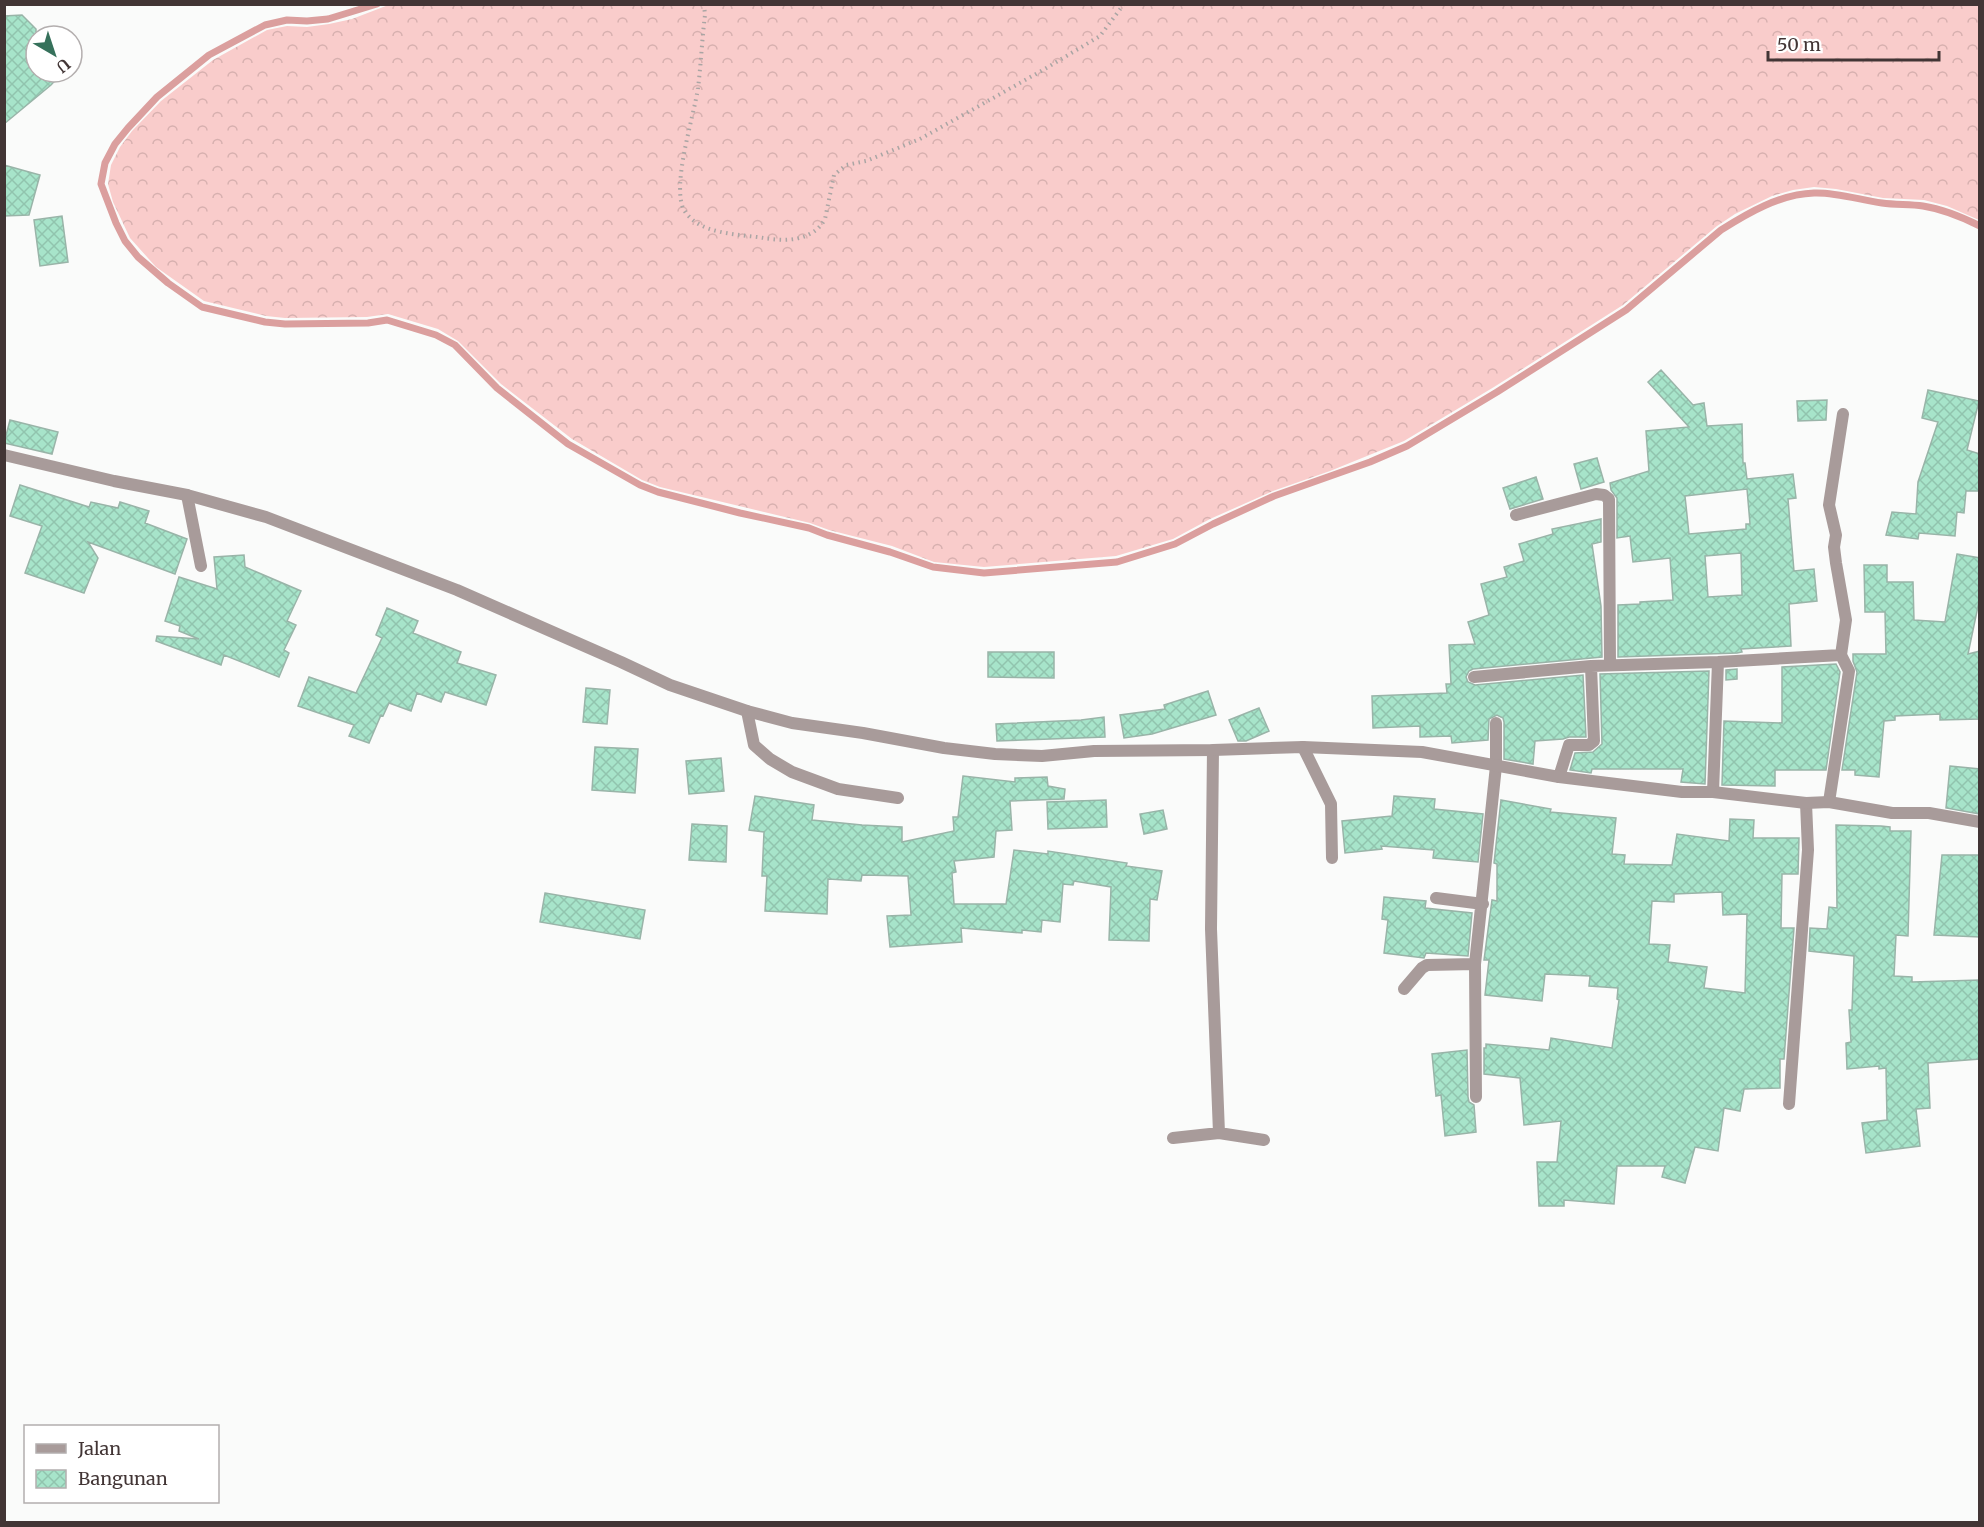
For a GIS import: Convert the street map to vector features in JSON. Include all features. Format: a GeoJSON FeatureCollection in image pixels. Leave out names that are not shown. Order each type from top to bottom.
{"type":"FeatureCollection","features":[{"type":"Feature","properties":{"kind":"street"},"geometry":{"type":"LineString","coordinates":[[1829,802],[1849,676],[1847,665],[1841,655],[1846,620],[1834,547],[1836,535],[1829,505],[1844,414]]}},
{"type":"Feature","properties":{"kind":"street"},"geometry":{"type":"LineString","coordinates":[[4,455],[114,481],[187,495],[266,517],[457,590],[670,685],[747,711],[792,723],[994,754],[1042,756],[1094,751],[1303,747],[1422,752],[1559,777],[1682,792],[1713,792],[1806,803],[1829,802],[1892,813],[1929,813],[1980,822]]}},
{"type":"Feature","properties":{"kind":"street"},"geometry":{"type":"LineString","coordinates":[[1516,515],[1596,494],[1604,495],[1609,499],[1610,664]]}},
{"type":"Feature","properties":{"kind":"street"},"geometry":{"type":"LineString","coordinates":[[187,495],[201,566]]}},
{"type":"Feature","properties":{"kind":"street"},"geometry":{"type":"LineString","coordinates":[[1474,677],[1610,664],[1718,662],[1841,655]]}},
{"type":"Feature","properties":{"kind":"street"},"geometry":{"type":"LineString","coordinates":[[1713,792],[1718,662]]}},
{"type":"Feature","properties":{"kind":"street"},"geometry":{"type":"LineString","coordinates":[[1559,777],[1569,745],[1589,745],[1594,741],[1591,666]]}},
{"type":"Feature","properties":{"kind":"street"},"geometry":{"type":"LineString","coordinates":[[747,711],[754,745],[784,768],[838,789],[898,798]]}},
{"type":"Feature","properties":{"kind":"street"},"geometry":{"type":"LineString","coordinates":[[1476,1097],[1476,964],[1497,766],[1496,723]]}},
{"type":"Feature","properties":{"kind":"street"},"geometry":{"type":"LineString","coordinates":[[1303,747],[1327,800],[1331,804],[1332,858]]}},
{"type":"Feature","properties":{"kind":"street"},"geometry":{"type":"LineString","coordinates":[[1213,750],[1211,929],[1219,1133]]}},
{"type":"Feature","properties":{"kind":"street"},"geometry":{"type":"LineString","coordinates":[[1789,1104],[1808,850],[1806,803]]}},
{"type":"Feature","properties":{"kind":"street"},"geometry":{"type":"LineString","coordinates":[[1436,898],[1483,904]]}},
{"type":"Feature","properties":{"kind":"street"},"geometry":{"type":"LineString","coordinates":[[1404,989],[1427,965],[1476,964]]}},
{"type":"Feature","properties":{"kind":"street"},"geometry":{"type":"LineString","coordinates":[[1173,1138],[1219,1133],[1264,1140]]}},
{"type":"Feature","properties":{"kind":"path"},"geometry":{"type":"LineString","coordinates":[[704,4],[705,15],[697,90],[684,152],[680,195],[685,210],[697,222],[711,229],[782,241],[813,233],[822,226],[834,175],[838,170],[846,165],[866,161],[920,139],[1043,70],[1100,36],[1124,4]]}},
{"type":"Feature","properties":{"kind":"green space"},"geometry":{"type":"Polygon","coordinates":[[[391,4],[1979,5],[1979,220],[1947,206],[1924,200],[1883,198],[1836,189],[1814,187],[1772,196],[1735,214],[1717,226],[1623,305],[1404,441],[1273,491],[1210,519],[1173,539],[1116,556],[984,567],[934,562],[892,546],[810,523],[660,487],[642,480],[572,439],[501,384],[458,341],[438,329],[388,314],[367,317],[285,318],[266,316],[204,301],[156,267],[130,238],[113,202],[108,184],[111,165],[120,147],[132,131],[161,101],[213,60],[267,30],[287,26],[307,27],[329,24],[352,19],[391,4]]]}},
{"type":"Feature","properties":{"kind":"building"},"geometry":{"type":"Polygon","coordinates":[[[22,15],[31,24],[24,24],[24,84],[52,84],[4,124],[4,16],[22,15]]]}},
{"type":"Feature","properties":{"kind":"building"},"geometry":{"type":"Polygon","coordinates":[[[4,165],[40,175],[29,215],[4,216],[4,165]]]}},
{"type":"Feature","properties":{"kind":"building"},"geometry":{"type":"Polygon","coordinates":[[[62,216],[68,262],[40,266],[34,220],[62,216]]]}},
{"type":"Feature","properties":{"kind":"building"},"geometry":{"type":"Polygon","coordinates":[[[1661,370],[1693,405],[1704,403],[1707,426],[1742,424],[1743,463],[1745,463],[1747,479],[1793,474],[1796,498],[1788,499],[1794,571],[1814,569],[1817,601],[1789,604],[1791,646],[1741,649],[1742,652],[1737,653],[1618,657],[1618,605],[1673,600],[1670,558],[1633,562],[1630,536],[1617,538],[1617,498],[1611,490],[1610,483],[1649,471],[1646,431],[1689,427],[1648,382],[1661,370]],[[1747,489],[1685,496],[1689,534],[1746,529],[1746,524],[1750,524],[1747,489]],[[1741,553],[1705,556],[1708,597],[1742,595],[1741,553]]]}},
{"type":"Feature","properties":{"kind":"building"},"geometry":{"type":"Polygon","coordinates":[[[1928,390],[1979,401],[1967,450],[1980,454],[1980,491],[1966,491],[1964,513],[1957,512],[1955,536],[1919,533],[1918,539],[1886,535],[1892,512],[1916,514],[1918,482],[1938,422],[1922,418],[1928,390]]]}},
{"type":"Feature","properties":{"kind":"building"},"geometry":{"type":"Polygon","coordinates":[[[1827,400],[1826,420],[1798,421],[1797,401],[1827,400]]]}},
{"type":"Feature","properties":{"kind":"building"},"geometry":{"type":"Polygon","coordinates":[[[10,420],[58,432],[52,454],[4,443],[10,420]]]}},
{"type":"Feature","properties":{"kind":"building"},"geometry":{"type":"Polygon","coordinates":[[[1597,458],[1604,482],[1581,489],[1574,464],[1597,458]]]}},
{"type":"Feature","properties":{"kind":"building"},"geometry":{"type":"Polygon","coordinates":[[[1536,477],[1543,499],[1510,509],[1503,488],[1536,477]]]}},
{"type":"Feature","properties":{"kind":"building"},"geometry":{"type":"Polygon","coordinates":[[[20,485],[89,507],[91,502],[118,508],[120,502],[149,511],[145,523],[187,539],[175,574],[88,542],[98,558],[84,593],[25,573],[42,526],[10,516],[20,485]]]}},
{"type":"Feature","properties":{"kind":"building"},"geometry":{"type":"Polygon","coordinates":[[[1601,519],[1601,542],[1592,544],[1601,606],[1602,657],[1473,669],[1466,677],[1468,682],[1475,685],[1583,675],[1586,737],[1535,741],[1533,764],[1504,759],[1504,722],[1503,718],[1497,715],[1489,719],[1488,740],[1452,743],[1451,736],[1420,737],[1420,726],[1373,728],[1372,696],[1447,693],[1446,684],[1451,684],[1449,645],[1475,644],[1468,622],[1489,615],[1481,584],[1507,577],[1504,567],[1524,561],[1519,544],[1553,534],[1552,529],[1601,519]]]}},
{"type":"Feature","properties":{"kind":"building"},"geometry":{"type":"Polygon","coordinates":[[[1957,554],[1980,558],[1980,597],[1968,654],[1980,651],[1980,719],[1940,720],[1940,714],[1895,716],[1895,720],[1884,721],[1879,777],[1855,775],[1855,770],[1842,770],[1857,672],[1853,654],[1886,654],[1885,612],[1865,612],[1864,565],[1887,565],[1887,582],[1913,582],[1914,620],[1945,622],[1957,554]]]}},
{"type":"Feature","properties":{"kind":"building"},"geometry":{"type":"Polygon","coordinates":[[[244,555],[245,567],[301,591],[287,621],[296,625],[284,650],[289,653],[279,677],[224,655],[221,665],[156,641],[157,636],[199,639],[179,631],[180,626],[165,621],[179,577],[217,589],[214,557],[244,555]]]}},
{"type":"Feature","properties":{"kind":"building"},"geometry":{"type":"Polygon","coordinates":[[[387,608],[418,621],[413,633],[461,652],[457,663],[496,675],[486,705],[445,692],[441,702],[417,693],[411,711],[389,703],[369,743],[349,736],[354,725],[298,706],[309,677],[356,693],[382,638],[376,635],[387,608]]]}},
{"type":"Feature","properties":{"kind":"building"},"geometry":{"type":"Polygon","coordinates":[[[988,652],[1054,652],[1054,678],[988,677],[988,652]]]}},
{"type":"Feature","properties":{"kind":"building"},"geometry":{"type":"Polygon","coordinates":[[[1836,664],[1840,672],[1826,770],[1775,770],[1775,786],[1722,785],[1724,721],[1782,723],[1782,667],[1836,664]]]}},
{"type":"Feature","properties":{"kind":"building"},"geometry":{"type":"Polygon","coordinates":[[[1737,669],[1737,679],[1726,680],[1726,670],[1737,669]]]}},
{"type":"Feature","properties":{"kind":"building"},"geometry":{"type":"Polygon","coordinates":[[[1709,671],[1705,784],[1681,782],[1683,769],[1592,769],[1591,773],[1570,770],[1575,753],[1593,752],[1602,744],[1600,674],[1709,671]]]}},
{"type":"Feature","properties":{"kind":"building"},"geometry":{"type":"Polygon","coordinates":[[[586,688],[610,690],[607,724],[583,722],[586,688]]]}},
{"type":"Feature","properties":{"kind":"building"},"geometry":{"type":"Polygon","coordinates":[[[1208,691],[1216,715],[1152,734],[1124,738],[1120,715],[1165,709],[1164,705],[1208,691]]]}},
{"type":"Feature","properties":{"kind":"building"},"geometry":{"type":"Polygon","coordinates":[[[1259,708],[1269,731],[1246,741],[1238,741],[1229,720],[1259,708]]]}},
{"type":"Feature","properties":{"kind":"building"},"geometry":{"type":"Polygon","coordinates":[[[1104,717],[1105,737],[997,741],[996,724],[1104,717]]]}},
{"type":"Feature","properties":{"kind":"building"},"geometry":{"type":"Polygon","coordinates":[[[595,747],[638,749],[635,793],[592,790],[595,747]]]}},
{"type":"Feature","properties":{"kind":"building"},"geometry":{"type":"Polygon","coordinates":[[[721,758],[724,791],[689,794],[686,761],[721,758]]]}},
{"type":"Feature","properties":{"kind":"building"},"geometry":{"type":"Polygon","coordinates":[[[1950,766],[1980,769],[1980,814],[1946,808],[1950,766]]]}},
{"type":"Feature","properties":{"kind":"building"},"geometry":{"type":"Polygon","coordinates":[[[963,776],[1015,782],[1015,778],[1047,777],[1048,786],[1065,789],[1064,799],[1010,801],[1012,830],[996,831],[994,857],[954,861],[956,872],[952,873],[954,904],[1006,904],[1014,850],[1048,854],[1048,851],[1127,863],[1126,866],[1162,871],[1157,900],[1150,899],[1149,941],[1109,940],[1111,887],[1074,881],[1073,885],[1063,884],[1060,922],[1042,920],[1041,932],[1022,930],[1022,933],[961,928],[962,942],[890,947],[887,916],[911,915],[908,876],[862,875],[861,881],[828,879],[827,914],[765,911],[767,876],[762,876],[764,832],[749,830],[755,796],[814,805],[812,820],[902,827],[902,842],[954,831],[953,817],[958,817],[963,776]]]}},
{"type":"Feature","properties":{"kind":"building"},"geometry":{"type":"Polygon","coordinates":[[[1394,796],[1435,799],[1434,809],[1483,814],[1478,862],[1433,858],[1434,850],[1381,846],[1382,849],[1345,853],[1342,821],[1392,816],[1394,796]]]}},
{"type":"Feature","properties":{"kind":"building"},"geometry":{"type":"Polygon","coordinates":[[[1106,800],[1107,827],[1048,829],[1047,802],[1106,800]]]}},
{"type":"Feature","properties":{"kind":"building"},"geometry":{"type":"Polygon","coordinates":[[[1501,800],[1551,809],[1550,812],[1616,818],[1612,854],[1625,855],[1624,864],[1672,865],[1677,834],[1729,841],[1730,819],[1754,820],[1753,838],[1799,838],[1798,874],[1782,874],[1781,928],[1794,928],[1784,1059],[1780,1059],[1780,1088],[1744,1089],[1740,1111],[1724,1108],[1718,1151],[1695,1147],[1685,1183],[1662,1177],[1665,1166],[1617,1166],[1614,1204],[1564,1200],[1564,1206],[1539,1206],[1537,1162],[1557,1162],[1561,1121],[1524,1125],[1520,1078],[1484,1074],[1484,1048],[1486,1044],[1549,1050],[1551,1038],[1612,1048],[1619,1000],[1617,999],[1618,988],[1589,986],[1590,976],[1545,974],[1542,1001],[1485,995],[1489,960],[1484,960],[1492,900],[1497,901],[1497,864],[1494,863],[1501,800]],[[1722,892],[1674,894],[1674,902],[1652,901],[1649,944],[1670,945],[1668,962],[1707,967],[1704,988],[1745,993],[1747,914],[1723,915],[1722,892]]]}},
{"type":"Feature","properties":{"kind":"building"},"geometry":{"type":"Polygon","coordinates":[[[1163,810],[1167,829],[1144,834],[1140,814],[1163,810]]]}},
{"type":"Feature","properties":{"kind":"building"},"geometry":{"type":"Polygon","coordinates":[[[692,824],[727,826],[726,862],[689,860],[692,824]]]}},
{"type":"Feature","properties":{"kind":"building"},"geometry":{"type":"Polygon","coordinates":[[[1836,825],[1881,826],[1890,827],[1890,831],[1911,831],[1908,936],[1896,935],[1894,976],[1912,977],[1912,982],[1980,980],[1980,1059],[1928,1063],[1930,1108],[1916,1109],[1920,1146],[1866,1153],[1862,1123],[1887,1120],[1886,1068],[1879,1069],[1879,1066],[1847,1069],[1846,1043],[1851,1042],[1849,1010],[1852,1010],[1854,956],[1809,951],[1810,928],[1827,929],[1829,907],[1837,908],[1836,825]]]}},
{"type":"Feature","properties":{"kind":"building"},"geometry":{"type":"Polygon","coordinates":[[[1942,855],[1980,855],[1980,937],[1934,935],[1942,855]]]}},
{"type":"Feature","properties":{"kind":"building"},"geometry":{"type":"Polygon","coordinates":[[[545,893],[645,910],[640,939],[540,922],[545,893]]]}},
{"type":"Feature","properties":{"kind":"building"},"geometry":{"type":"Polygon","coordinates":[[[1384,897],[1426,901],[1425,908],[1472,913],[1468,956],[1426,953],[1424,958],[1384,953],[1388,920],[1382,919],[1384,897]]]}},
{"type":"Feature","properties":{"kind":"building"},"geometry":{"type":"Polygon","coordinates":[[[1467,1050],[1468,1097],[1469,1102],[1474,1105],[1476,1132],[1445,1136],[1441,1095],[1436,1096],[1432,1054],[1467,1050]]]}},
{"type":"Feature","properties":{"kind":"waterway"},"geometry":{"type":"LineString","coordinates":[[377,4],[328,19],[287,20],[265,25],[209,55],[157,97],[115,144],[105,163],[101,184],[125,241],[138,257],[168,283],[202,307],[265,322],[285,324],[368,323],[387,320],[436,335],[455,345],[497,388],[568,444],[640,485],[658,492],[740,513],[809,528],[933,567],[984,573],[1117,562],[1175,544],[1274,496],[1370,462],[1407,446],[1497,392],[1626,310],[1721,230],[1753,211],[1789,197],[1814,193],[1831,194],[1882,203],[1918,205],[1952,214],[1980,226]]}}]}
